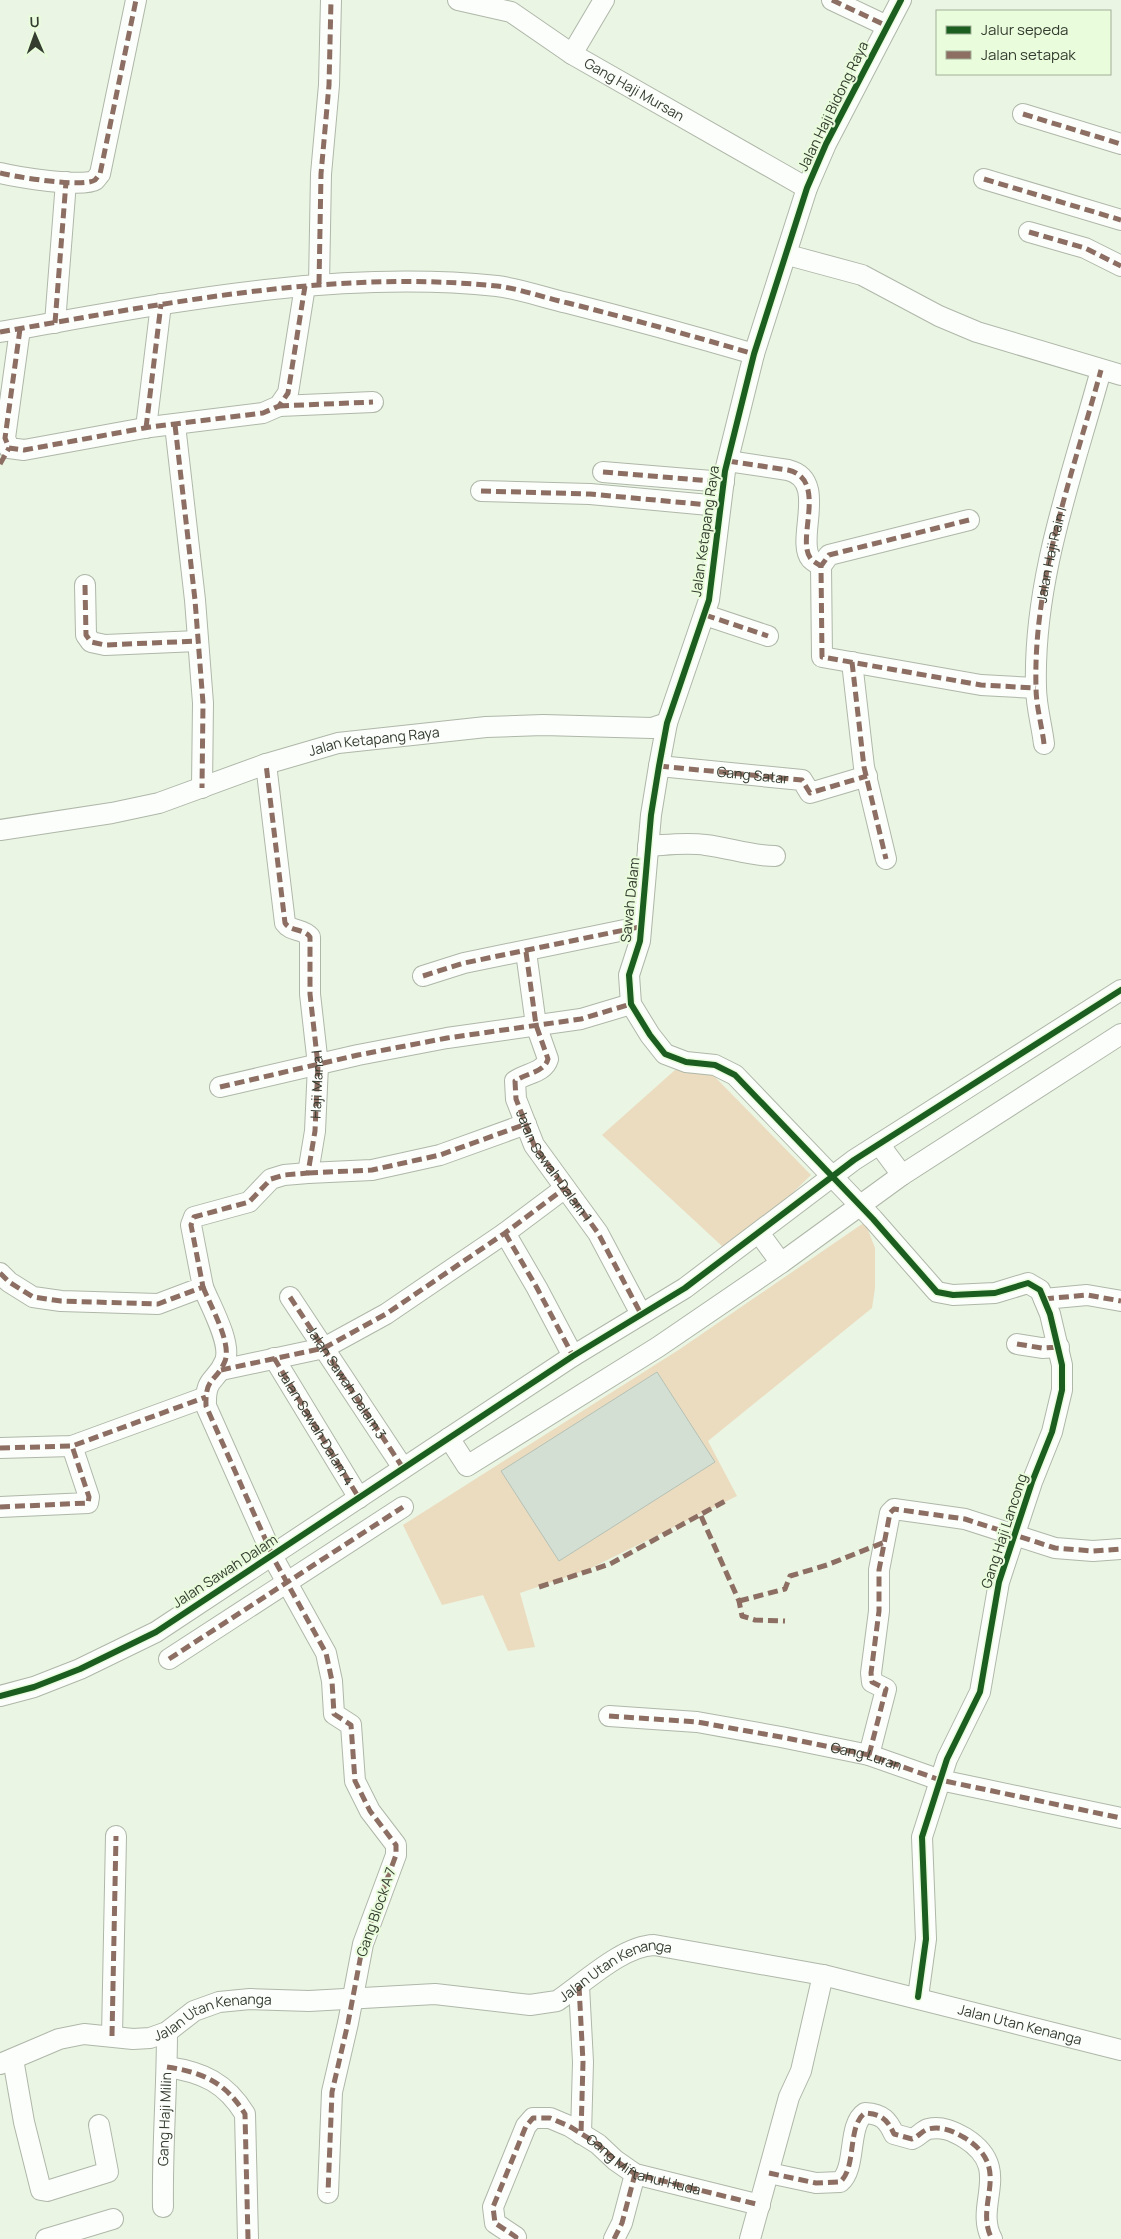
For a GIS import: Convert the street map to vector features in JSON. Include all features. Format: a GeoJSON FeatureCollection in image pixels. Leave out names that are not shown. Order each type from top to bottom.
{"type":"FeatureCollection","features":[{"type":"Feature","properties":{"kind":"street"},"geometry":{"type":"LineString","coordinates":[[0,173],[85,183],[94,180],[100,174],[136,0]]}},
{"type":"Feature","properties":{"kind":"street"},"geometry":{"type":"LineString","coordinates":[[279,406],[288,392],[312,285],[329,85],[331,0]]}},
{"type":"Feature","properties":{"kind":"street","name":"Gang Haji Mursan"},"geometry":{"type":"LineString","coordinates":[[458,0],[511,12],[572,54],[807,188]]}},
{"type":"Feature","properties":{"kind":"street"},"geometry":{"type":"LineString","coordinates":[[572,54],[604,0]]}},
{"type":"Feature","properties":{"kind":"street"},"geometry":{"type":"LineString","coordinates":[[832,0],[887,26]]}},
{"type":"Feature","properties":{"kind":"street","name":"Jalan Haji Bidong Raya"},"geometry":{"type":"LineString","coordinates":[[788,255],[807,188],[826,144],[901,0]]}},
{"type":"Feature","properties":{"kind":"street"},"geometry":{"type":"LineString","coordinates":[[1023,114],[1121,144]]}},
{"type":"Feature","properties":{"kind":"street"},"geometry":{"type":"LineString","coordinates":[[984,179],[1121,220]]}},
{"type":"Feature","properties":{"kind":"street"},"geometry":{"type":"LineString","coordinates":[[55,323],[66,182]]}},
{"type":"Feature","properties":{"kind":"street"},"geometry":{"type":"LineString","coordinates":[[1029,232],[1085,248],[1121,266]]}},
{"type":"Feature","properties":{"kind":"street"},"geometry":{"type":"LineString","coordinates":[[788,255],[862,275],[932,312],[977,332],[1121,375]]}},
{"type":"Feature","properties":{"kind":"street","name":"Jalan Ketapang Raya"},"geometry":{"type":"LineString","coordinates":[[0,830],[136,808],[202,788],[266,764],[338,743],[486,727],[543,725],[652,728],[667,723],[705,615],[728,461],[754,354],[788,255]]}},
{"type":"Feature","properties":{"kind":"street"},"geometry":{"type":"LineString","coordinates":[[0,332],[161,304],[312,285],[414,281],[499,286],[643,322],[754,354]]}},
{"type":"Feature","properties":{"kind":"street"},"geometry":{"type":"LineString","coordinates":[[146,428],[161,304]]}},
{"type":"Feature","properties":{"kind":"street"},"geometry":{"type":"LineString","coordinates":[[20,329],[4,452],[146,428],[263,413],[279,406],[372,402]]}},
{"type":"Feature","properties":{"kind":"street","name":"Jalan Haji Rain I"},"geometry":{"type":"LineString","coordinates":[[1044,744],[1036,688],[1039,628],[1051,554],[1101,370]]}},
{"type":"Feature","properties":{"kind":"street"},"geometry":{"type":"LineString","coordinates":[[175,425],[203,703],[202,788]]}},
{"type":"Feature","properties":{"kind":"street"},"geometry":{"type":"LineString","coordinates":[[728,461],[797,472],[803,478],[809,502],[808,550],[810,558],[821,566]]}},
{"type":"Feature","properties":{"kind":"street"},"geometry":{"type":"LineString","coordinates":[[603,472],[724,482]]}},
{"type":"Feature","properties":{"kind":"street"},"geometry":{"type":"LineString","coordinates":[[481,491],[590,494],[720,506]]}},
{"type":"Feature","properties":{"kind":"street"},"geometry":{"type":"LineString","coordinates":[[969,520],[828,555],[821,566],[822,657],[981,685],[1036,688]]}},
{"type":"Feature","properties":{"kind":"street"},"geometry":{"type":"LineString","coordinates":[[85,585],[86,635],[91,642],[105,645],[198,641]]}},
{"type":"Feature","properties":{"kind":"street"},"geometry":{"type":"LineString","coordinates":[[705,615],[768,636]]}},
{"type":"Feature","properties":{"kind":"street"},"geometry":{"type":"LineString","coordinates":[[852,662],[867,776],[886,859]]}},
{"type":"Feature","properties":{"kind":"street","name":"Sawah Dalam"},"geometry":{"type":"LineString","coordinates":[[667,723],[648,846],[639,927],[640,941],[629,975],[631,1004],[650,1035],[665,1054],[686,1062],[715,1065],[735,1076],[856,1202]]}},
{"type":"Feature","properties":{"kind":"street","name":"Haji Mana I"},"geometry":{"type":"LineString","coordinates":[[266,764],[285,923],[288,928],[305,932],[310,937],[310,994],[318,1065],[315,1131],[308,1173]]}},
{"type":"Feature","properties":{"kind":"street","name":"Gang Satar"},"geometry":{"type":"LineString","coordinates":[[659,766],[802,780],[810,793],[867,776]]}},
{"type":"Feature","properties":{"kind":"street"},"geometry":{"type":"LineString","coordinates":[[648,846],[685,843],[740,850],[756,856],[775,856]]}},
{"type":"Feature","properties":{"kind":"street"},"geometry":{"type":"LineString","coordinates":[[423,976],[464,963],[526,952],[639,927]]}},
{"type":"Feature","properties":{"kind":"street"},"geometry":{"type":"LineString","coordinates":[[526,952],[536,1025]]}},
{"type":"Feature","properties":{"kind":"street"},"geometry":{"type":"LineString","coordinates":[[458,1452],[572,1356],[685,1288],[881,1147],[1121,990]]}},
{"type":"Feature","properties":{"kind":"street"},"geometry":{"type":"LineString","coordinates":[[220,1087],[447,1038],[581,1020],[631,1004]]}},
{"type":"Feature","properties":{"kind":"street","name":"Jalan Sawah Dalam 1"},"geometry":{"type":"LineString","coordinates":[[536,1025],[548,1059],[546,1064],[539,1070],[520,1078],[514,1086],[516,1099],[534,1145],[598,1233],[641,1314]]}},
{"type":"Feature","properties":{"kind":"street"},"geometry":{"type":"LineString","coordinates":[[458,1452],[658,1346],[782,1263],[856,1202],[900,1172],[1121,1034]]}},
{"type":"Feature","properties":{"kind":"street"},"geometry":{"type":"LineString","coordinates":[[280,1568],[206,1406],[206,1388],[211,1378],[220,1370],[226,1359],[226,1345],[204,1287],[191,1225],[194,1217],[202,1213],[236,1208],[249,1202],[271,1179],[308,1173],[372,1170],[440,1156],[526,1124]]}},
{"type":"Feature","properties":{"kind":"street"},"geometry":{"type":"LineString","coordinates":[[881,1147],[900,1172]]}},
{"type":"Feature","properties":{"kind":"street"},"geometry":{"type":"LineString","coordinates":[[220,1370],[324,1348],[386,1314],[505,1233],[565,1188]]}},
{"type":"Feature","properties":{"kind":"street"},"geometry":{"type":"LineString","coordinates":[[856,1202],[937,1292],[953,1296],[995,1293],[1028,1283],[1040,1290],[1044,1298],[1087,1295],[1121,1301]]}},
{"type":"Feature","properties":{"kind":"street"},"geometry":{"type":"LineString","coordinates":[[505,1233],[537,1288],[572,1356]]}},
{"type":"Feature","properties":{"kind":"street"},"geometry":{"type":"LineString","coordinates":[[759,1233],[782,1263]]}},
{"type":"Feature","properties":{"kind":"street"},"geometry":{"type":"LineString","coordinates":[[0,1272],[9,1282],[33,1297],[71,1301],[158,1304],[204,1287]]}},
{"type":"Feature","properties":{"kind":"street","name":"Jalan Sawah Dalam 3"},"geometry":{"type":"LineString","coordinates":[[290,1297],[403,1468]]}},
{"type":"Feature","properties":{"kind":"street","name":"Gang Haji Lancong"},"geometry":{"type":"LineString","coordinates":[[918,1997],[926,1939],[922,1836],[946,1759],[980,1692],[999,1582],[1032,1482],[1052,1432],[1062,1390],[1062,1365],[1059,1347],[1044,1298]]}},
{"type":"Feature","properties":{"kind":"street"},"geometry":{"type":"LineString","coordinates":[[1017,1344],[1042,1348],[1059,1347]]}},
{"type":"Feature","properties":{"kind":"street","name":"Jalan Sawah Dalam 4"},"geometry":{"type":"LineString","coordinates":[[274,1358],[359,1498]]}},
{"type":"Feature","properties":{"kind":"street"},"geometry":{"type":"LineString","coordinates":[[0,1448],[72,1446],[206,1398]]}},
{"type":"Feature","properties":{"kind":"street"},"geometry":{"type":"LineString","coordinates":[[0,1507],[88,1503],[89,1497],[72,1446]]}},
{"type":"Feature","properties":{"kind":"street","name":"Jalan Sawah Dalam"},"geometry":{"type":"LineString","coordinates":[[0,1696],[34,1688],[120,1651],[280,1568],[359,1498],[403,1468],[458,1452]]}},
{"type":"Feature","properties":{"kind":"street"},"geometry":{"type":"LineString","coordinates":[[169,1659],[280,1568],[404,1507]]}},
{"type":"Feature","properties":{"kind":"street"},"geometry":{"type":"LineString","coordinates":[[869,1756],[886,1689],[872,1682],[871,1673],[879,1611],[879,1570],[890,1513],[894,1509],[922,1511],[965,1520],[1055,1548],[1093,1551],[1121,1549]]}},
{"type":"Feature","properties":{"kind":"street","name":"Gang Block A 7"},"geometry":{"type":"LineString","coordinates":[[280,1568],[328,1660],[332,1681],[334,1712],[350,1725],[354,1781],[370,1811],[396,1845],[396,1855],[363,1944],[351,1998],[348,2023],[332,2092],[328,2193]]}},
{"type":"Feature","properties":{"kind":"street","name":"Gang Luran"},"geometry":{"type":"LineString","coordinates":[[609,1716],[697,1722],[869,1756],[940,1780],[1121,1818]]}},
{"type":"Feature","properties":{"kind":"street"},"geometry":{"type":"LineString","coordinates":[[112,2036],[116,1836]]}},
{"type":"Feature","properties":{"kind":"street","name":"Jalan Utan Kenanga"},"geometry":{"type":"LineString","coordinates":[[6,2062],[60,2039],[84,2034],[133,2039],[150,2038],[167,2032],[194,2010],[219,2002],[250,1999],[309,2001],[435,1994],[530,2005],[557,2001],[623,1955],[645,1946],[654,1945],[823,1975],[918,1997],[1121,2050]]}},
{"type":"Feature","properties":{"kind":"street"},"geometry":{"type":"LineString","coordinates":[[750,2239],[789,2097],[801,2071],[823,1975]]}},
{"type":"Feature","properties":{"kind":"street"},"geometry":{"type":"LineString","coordinates":[[579,1986],[583,2062],[581,2134]]}},
{"type":"Feature","properties":{"kind":"street","name":"Gang Haji Milin"},"geometry":{"type":"LineString","coordinates":[[164,2207],[162,2151],[167,2032]]}},
{"type":"Feature","properties":{"kind":"street"},"geometry":{"type":"LineString","coordinates":[[6,2062],[24,2122],[41,2190],[47,2191],[108,2172],[99,2125]]}},
{"type":"Feature","properties":{"kind":"street"},"geometry":{"type":"LineString","coordinates":[[167,2067],[191,2070],[222,2086],[235,2097],[245,2114],[248,2239]]}},
{"type":"Feature","properties":{"kind":"street"},"geometry":{"type":"LineString","coordinates":[[769,2173],[816,2183],[840,2182],[847,2171],[857,2125],[861,2116],[865,2114],[888,2122],[894,2134],[912,2139],[927,2129],[941,2128],[957,2133],[973,2144],[990,2164],[988,2223],[992,2239]]}},
{"type":"Feature","properties":{"kind":"street","name":"Gang Miftahul Huda"},"geometry":{"type":"LineString","coordinates":[[515,2239],[516,2237],[495,2223],[493,2207],[526,2126],[533,2118],[550,2118],[581,2134],[598,2144],[622,2166],[635,2174],[760,2205]]}},
{"type":"Feature","properties":{"kind":"street"},"geometry":{"type":"LineString","coordinates":[[614,2239],[622,2223],[635,2174]]}},
{"type":"Feature","properties":{"kind":"street"},"geometry":{"type":"LineString","coordinates":[[46,2239],[113,2219]]}},
{"type":"Feature","properties":{"kind":"shaded area"},"geometry":{"type":"Polygon","coordinates":[[[675,1070],[712,1074],[811,1175],[767,1218],[723,1247],[602,1135],[675,1070]]]}},
{"type":"Feature","properties":{"kind":"shaded area"},"geometry":{"type":"Polygon","coordinates":[[[865,1222],[875,1248],[875,1288],[872,1308],[708,1441],[737,1496],[587,1570],[520,1593],[535,1647],[508,1651],[483,1595],[442,1605],[403,1525],[680,1349],[865,1222]]]}},
{"type":"Feature","properties":{"kind":"building"},"geometry":{"type":"Polygon","coordinates":[[[657,1372],[715,1462],[559,1561],[501,1471],[657,1372]]]}},
{"type":"Feature","properties":{"kind":"marked path"},"geometry":{"type":"LineString","coordinates":[[0,173],[34,179],[77,183],[95,180],[100,174],[136,0]]}},
{"type":"Feature","properties":{"kind":"marked path"},"geometry":{"type":"LineString","coordinates":[[319,284],[321,174],[329,85],[331,0]]}},
{"type":"Feature","properties":{"kind":"marked path"},"geometry":{"type":"LineString","coordinates":[[832,0],[887,26]]}},
{"type":"Feature","properties":{"kind":"marked path"},"geometry":{"type":"LineString","coordinates":[[1023,114],[1121,144]]}},
{"type":"Feature","properties":{"kind":"marked path"},"geometry":{"type":"LineString","coordinates":[[984,179],[1121,220]]}},
{"type":"Feature","properties":{"kind":"marked path"},"geometry":{"type":"LineString","coordinates":[[55,323],[66,182]]}},
{"type":"Feature","properties":{"kind":"marked path"},"geometry":{"type":"LineString","coordinates":[[1029,232],[1085,248],[1121,266]]}},
{"type":"Feature","properties":{"kind":"marked path"},"geometry":{"type":"LineString","coordinates":[[0,332],[247,292],[372,282],[434,282],[515,289],[754,354]]}},
{"type":"Feature","properties":{"kind":"marked path"},"geometry":{"type":"LineString","coordinates":[[20,329],[5,438],[9,448],[24,450],[150,427],[263,413],[279,406],[288,393],[305,286]]}},
{"type":"Feature","properties":{"kind":"marked path"},"geometry":{"type":"LineString","coordinates":[[146,428],[161,304]]}},
{"type":"Feature","properties":{"kind":"marked path"},"geometry":{"type":"LineString","coordinates":[[1044,744],[1036,687],[1041,606],[1048,566],[1067,487],[1101,370]]}},
{"type":"Feature","properties":{"kind":"marked path"},"geometry":{"type":"LineString","coordinates":[[279,406],[373,402]]}},
{"type":"Feature","properties":{"kind":"marked path"},"geometry":{"type":"LineString","coordinates":[[175,425],[195,600],[203,703],[202,788]]}},
{"type":"Feature","properties":{"kind":"marked path"},"geometry":{"type":"LineString","coordinates":[[0,464],[9,448]]}},
{"type":"Feature","properties":{"kind":"marked path"},"geometry":{"type":"LineString","coordinates":[[728,461],[788,470],[800,476],[807,485],[809,498],[807,550],[811,559],[821,566]]}},
{"type":"Feature","properties":{"kind":"marked path"},"geometry":{"type":"LineString","coordinates":[[603,472],[724,482]]}},
{"type":"Feature","properties":{"kind":"marked path"},"geometry":{"type":"LineString","coordinates":[[481,491],[590,494],[720,506]]}},
{"type":"Feature","properties":{"kind":"marked path"},"geometry":{"type":"LineString","coordinates":[[969,520],[829,555],[821,566],[822,657],[981,685],[1036,688]]}},
{"type":"Feature","properties":{"kind":"marked path"},"geometry":{"type":"LineString","coordinates":[[85,585],[86,635],[91,642],[105,645],[198,641]]}},
{"type":"Feature","properties":{"kind":"marked path"},"geometry":{"type":"LineString","coordinates":[[705,615],[768,636]]}},
{"type":"Feature","properties":{"kind":"marked path"},"geometry":{"type":"LineString","coordinates":[[852,662],[864,767],[886,859]]}},
{"type":"Feature","properties":{"kind":"marked path"},"geometry":{"type":"LineString","coordinates":[[0,1273],[9,1282],[33,1297],[61,1301],[158,1304],[203,1287],[191,1225],[194,1217],[249,1202],[271,1179],[284,1175],[308,1173],[315,1131],[318,1065],[310,994],[310,937],[304,932],[290,928],[285,923],[266,764]]}},
{"type":"Feature","properties":{"kind":"marked path"},"geometry":{"type":"LineString","coordinates":[[659,766],[802,780],[810,793],[867,776]]}},
{"type":"Feature","properties":{"kind":"marked path"},"geometry":{"type":"LineString","coordinates":[[423,976],[464,963],[639,927]]}},
{"type":"Feature","properties":{"kind":"marked path"},"geometry":{"type":"LineString","coordinates":[[526,952],[536,1025],[548,1059],[546,1064],[539,1070],[515,1081],[516,1099],[534,1145],[598,1233],[641,1314]]}},
{"type":"Feature","properties":{"kind":"marked path"},"geometry":{"type":"LineString","coordinates":[[220,1087],[358,1055],[447,1038],[581,1019],[631,1004]]}},
{"type":"Feature","properties":{"kind":"marked path"},"geometry":{"type":"LineString","coordinates":[[308,1173],[372,1170],[440,1155],[526,1124]]}},
{"type":"Feature","properties":{"kind":"marked path"},"geometry":{"type":"LineString","coordinates":[[221,1370],[324,1348],[386,1314],[505,1233],[565,1188]]}},
{"type":"Feature","properties":{"kind":"marked path"},"geometry":{"type":"LineString","coordinates":[[505,1233],[573,1356]]}},
{"type":"Feature","properties":{"kind":"marked path"},"geometry":{"type":"LineString","coordinates":[[203,1287],[226,1344],[225,1361],[222,1368],[209,1384],[206,1406],[275,1561],[326,1653],[332,1681],[334,1714],[351,1725],[355,1781],[370,1811],[396,1845],[396,1855],[363,1944],[348,2023],[332,2092],[328,2193]]}},
{"type":"Feature","properties":{"kind":"marked path"},"geometry":{"type":"LineString","coordinates":[[1044,1299],[1087,1295],[1121,1301]]}},
{"type":"Feature","properties":{"kind":"marked path"},"geometry":{"type":"LineString","coordinates":[[290,1297],[403,1468]]}},
{"type":"Feature","properties":{"kind":"marked path"},"geometry":{"type":"LineString","coordinates":[[1017,1344],[1042,1348],[1059,1347]]}},
{"type":"Feature","properties":{"kind":"marked path"},"geometry":{"type":"LineString","coordinates":[[274,1358],[359,1498]]}},
{"type":"Feature","properties":{"kind":"marked path"},"geometry":{"type":"LineString","coordinates":[[0,1448],[72,1446],[206,1397]]}},
{"type":"Feature","properties":{"kind":"marked path"},"geometry":{"type":"LineString","coordinates":[[0,1507],[88,1503],[89,1497],[72,1446]]}},
{"type":"Feature","properties":{"kind":"marked path"},"geometry":{"type":"LineString","coordinates":[[539,1587],[610,1564],[727,1500]]}},
{"type":"Feature","properties":{"kind":"marked path"},"geometry":{"type":"LineString","coordinates":[[169,1659],[403,1507]]}},
{"type":"Feature","properties":{"kind":"marked path"},"geometry":{"type":"LineString","coordinates":[[869,1755],[886,1689],[872,1682],[871,1673],[879,1611],[879,1570],[890,1513],[894,1509],[965,1519],[1055,1548],[1093,1551],[1121,1549]]}},
{"type":"Feature","properties":{"kind":"marked path"},"geometry":{"type":"LineString","coordinates":[[701,1516],[739,1601],[742,1616],[755,1620],[785,1621]]}},
{"type":"Feature","properties":{"kind":"marked path"},"geometry":{"type":"LineString","coordinates":[[739,1601],[785,1589],[790,1576],[827,1565],[885,1542]]}},
{"type":"Feature","properties":{"kind":"marked path"},"geometry":{"type":"LineString","coordinates":[[609,1716],[697,1722],[781,1737],[869,1755],[940,1780],[1121,1818]]}},
{"type":"Feature","properties":{"kind":"marked path"},"geometry":{"type":"LineString","coordinates":[[112,2036],[116,1836]]}},
{"type":"Feature","properties":{"kind":"marked path"},"geometry":{"type":"LineString","coordinates":[[579,1986],[583,2062],[581,2134]]}},
{"type":"Feature","properties":{"kind":"marked path"},"geometry":{"type":"LineString","coordinates":[[167,2067],[192,2072],[212,2081],[230,2094],[245,2114],[248,2239]]}},
{"type":"Feature","properties":{"kind":"marked path"},"geometry":{"type":"LineString","coordinates":[[769,2173],[816,2183],[840,2182],[849,2167],[856,2127],[859,2119],[865,2113],[884,2119],[894,2134],[912,2139],[928,2129],[938,2128],[947,2130],[965,2138],[979,2150],[987,2162],[990,2174],[987,2226],[992,2239]]}},
{"type":"Feature","properties":{"kind":"marked path"},"geometry":{"type":"LineString","coordinates":[[515,2239],[516,2237],[495,2223],[493,2207],[526,2126],[533,2118],[550,2118],[569,2126],[598,2144],[615,2160],[635,2174],[760,2205]]}},
{"type":"Feature","properties":{"kind":"marked path"},"geometry":{"type":"LineString","coordinates":[[614,2239],[622,2223],[635,2174]]}},
{"type":"Feature","properties":{"kind":"cycle path"},"geometry":{"type":"LineString","coordinates":[[901,0],[826,144],[807,188],[754,354],[725,471],[709,600],[667,723],[651,815],[640,941],[629,975],[631,1004],[650,1035],[665,1054],[686,1062],[715,1065],[735,1075],[873,1219],[937,1292],[953,1295],[995,1293],[1028,1283],[1040,1290],[1050,1314],[1062,1365],[1062,1390],[1052,1432],[1032,1482],[999,1582],[980,1692],[947,1759],[922,1837],[926,1939],[918,1997]]}},
{"type":"Feature","properties":{"kind":"cycle path"},"geometry":{"type":"LineString","coordinates":[[0,1696],[34,1687],[80,1669],[156,1632],[573,1356],[685,1288],[854,1160],[1121,990]]}}]}
